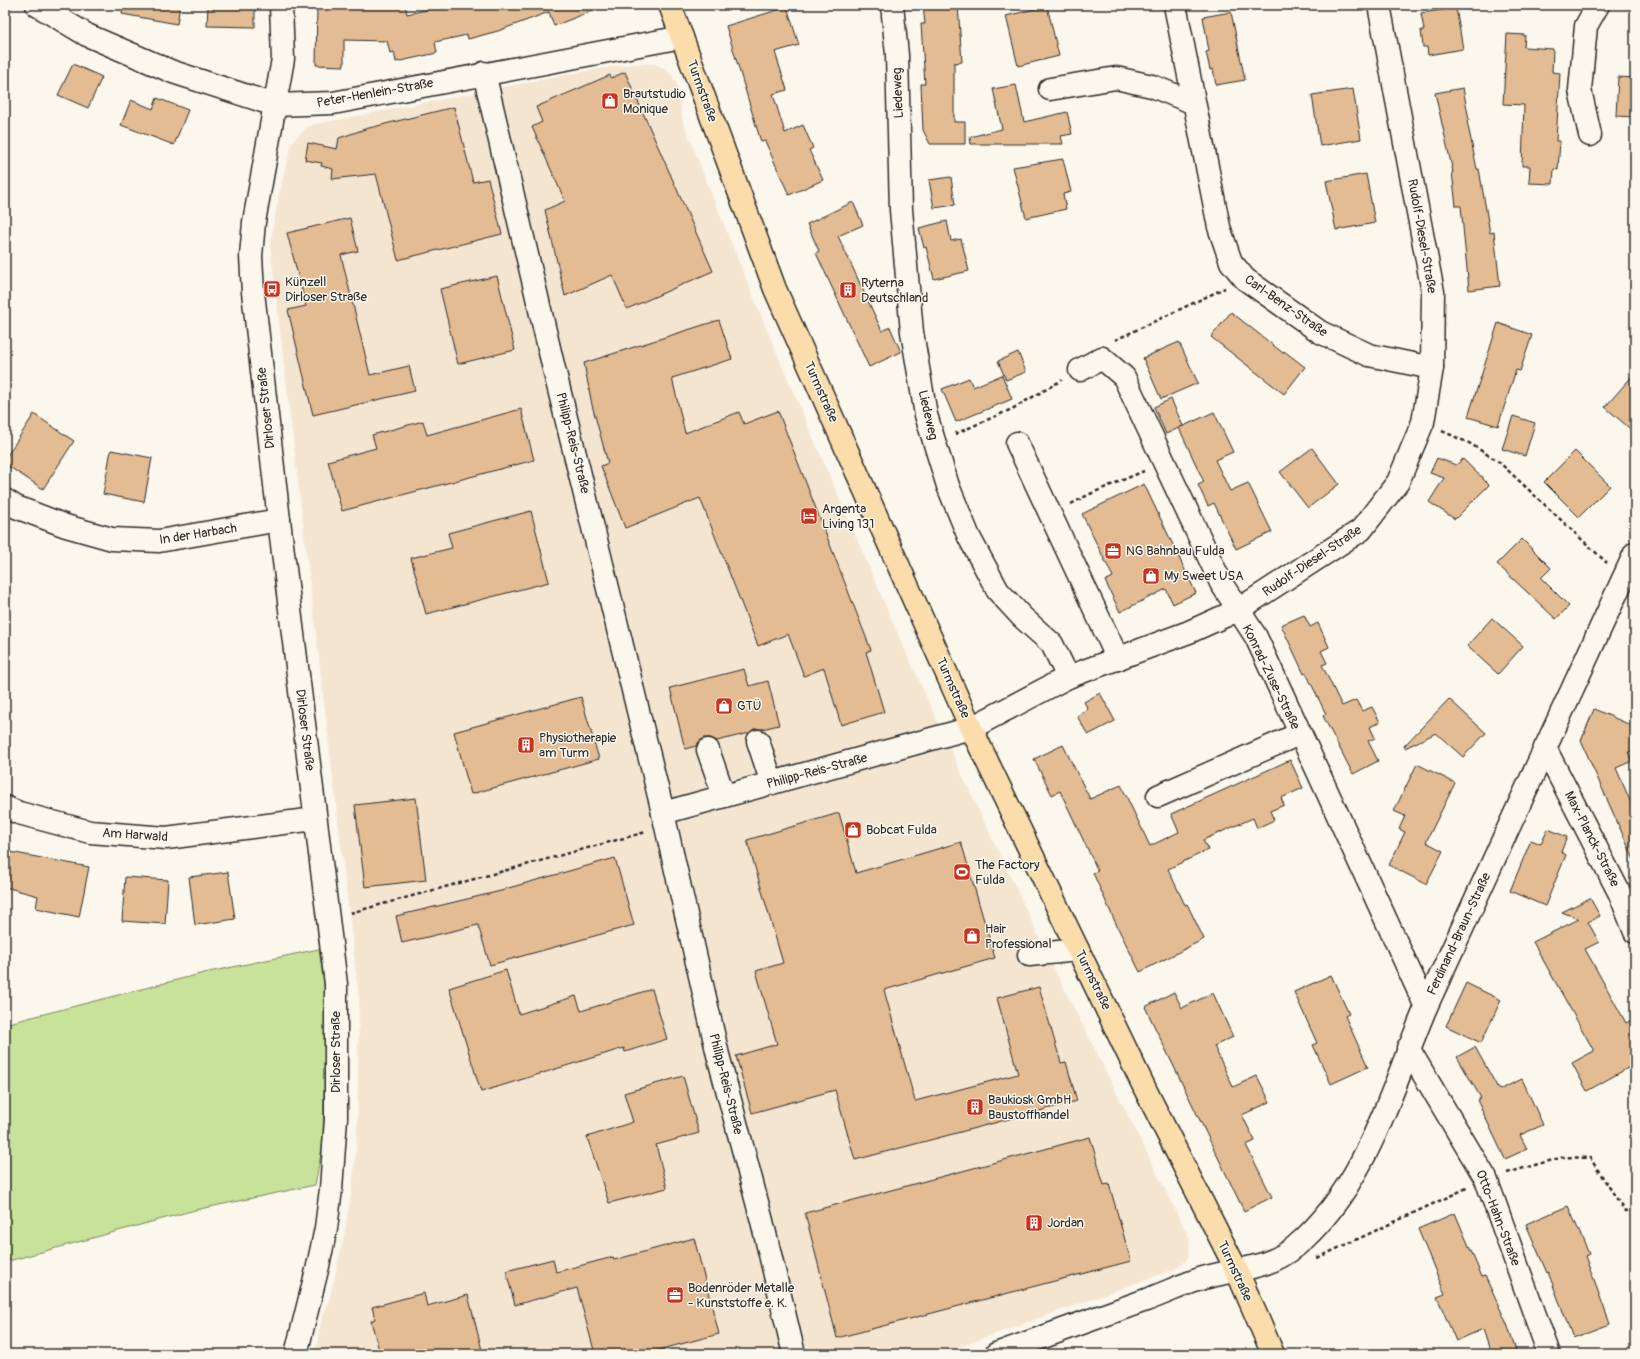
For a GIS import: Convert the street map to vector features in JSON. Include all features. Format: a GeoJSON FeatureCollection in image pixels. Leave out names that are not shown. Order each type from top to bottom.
{"type":"FeatureCollection","features":[{"type":"Feature","properties":{"kind":"main road","name":"Turmstraße"},"geometry":{"type":"LineString","coordinates":[[670,5],[775,289],[971,728],[1149,1098],[1237,1271],[1273,1354]]}},
{"type":"Feature","properties":{"kind":"street","name":"Peter-Henlein-Straße"},"geometry":{"type":"LineString","coordinates":[[37,5],[87,35],[173,72],[275,105],[333,103],[682,36]]}},
{"type":"Feature","properties":{"kind":"street","name":"Dirloser Straße"},"geometry":{"type":"LineString","coordinates":[[281,5],[283,59],[257,203],[251,256],[253,292],[279,520],[336,984],[335,1153],[326,1228],[296,1354]]}},
{"type":"Feature","properties":{"kind":"street","name":"Liedeweg"},"geometry":{"type":"LineString","coordinates":[[892,5],[897,56],[901,210],[912,332],[926,415],[948,486],[969,537],[998,592],[1022,617],[1052,644],[1068,677]]}},
{"type":"Feature","properties":{"kind":"street","name":"Carl-Benz-Straße"},"geometry":{"type":"LineString","coordinates":[[1175,5],[1219,227],[1231,262],[1245,279],[1320,332],[1369,356],[1432,368]]}},
{"type":"Feature","properties":{"kind":"street","name":"Rudolf-Diesel-Straße"},"geometry":{"type":"LineString","coordinates":[[1068,677],[1189,632],[1238,610],[1361,530],[1398,482],[1424,422],[1432,368],[1433,292],[1379,5]]}},
{"type":"Feature","properties":{"kind":"street"},"geometry":{"type":"LineString","coordinates":[[1590,135],[1580,90],[1586,26],[1598,5]]}},
{"type":"Feature","properties":{"kind":"street","name":"Philipp-Reis-Straße"},"geometry":{"type":"LineString","coordinates":[[484,73],[554,369],[664,820],[718,1055],[762,1221],[794,1354]]}},
{"type":"Feature","properties":{"kind":"street"},"geometry":{"type":"LineString","coordinates":[[1050,89],[1116,78],[1152,86],[1194,103]]}},
{"type":"Feature","properties":{"kind":"street"},"geometry":{"type":"LineString","coordinates":[[1080,370],[1102,358]]}},
{"type":"Feature","properties":{"kind":"street","name":"Konrad-Zuse-Straße"},"geometry":{"type":"LineString","coordinates":[[1102,358],[1124,377],[1221,583],[1256,637],[1299,734],[1343,824],[1426,1007]]}},
{"type":"Feature","properties":{"kind":"street"},"geometry":{"type":"LineString","coordinates":[[1017,443],[1118,659]]}},
{"type":"Feature","properties":{"kind":"street","name":"In der Harbach"},"geometry":{"type":"LineString","coordinates":[[5,500],[16,507],[66,526],[112,539],[159,541],[279,520]]}},
{"type":"Feature","properties":{"kind":"street","name":"Ferdinand-Braun-Straße"},"geometry":{"type":"LineString","coordinates":[[996,1354],[1202,1278],[1251,1268],[1274,1259],[1295,1247],[1320,1223],[1345,1189],[1360,1163],[1388,1105],[1408,1048],[1426,1007],[1635,553]]}},
{"type":"Feature","properties":{"kind":"street"},"geometry":{"type":"LineString","coordinates":[[971,728],[1068,677]]}},
{"type":"Feature","properties":{"kind":"street","name":"Philipp-Reis-Straße"},"geometry":{"type":"LineString","coordinates":[[664,820],[724,796],[971,728]]}},
{"type":"Feature","properties":{"kind":"street"},"geometry":{"type":"LineString","coordinates":[[1158,796],[1299,734]]}},
{"type":"Feature","properties":{"kind":"street"},"geometry":{"type":"LineString","coordinates":[[758,741],[772,783]]}},
{"type":"Feature","properties":{"kind":"street","name":"Max-Planck-Straße"},"geometry":{"type":"LineString","coordinates":[[1546,748],[1620,894],[1635,932]]}},
{"type":"Feature","properties":{"kind":"street"},"geometry":{"type":"LineString","coordinates":[[708,750],[724,796]]}},
{"type":"Feature","properties":{"kind":"street","name":"Am Harwald"},"geometry":{"type":"LineString","coordinates":[[5,807],[19,813],[90,832],[166,838],[316,819]]}},
{"type":"Feature","properties":{"kind":"street"},"geometry":{"type":"LineString","coordinates":[[1029,955],[1078,950]]}},
{"type":"Feature","properties":{"kind":"street","name":"Otto-Hahn-Straße"},"geometry":{"type":"LineString","coordinates":[[1408,1048],[1486,1179],[1549,1354]]}},
{"type":"Feature","properties":{"kind":"path"},"geometry":{"type":"LineString","coordinates":[[1102,358],[1115,340],[1245,279]]}},
{"type":"Feature","properties":{"kind":"path"},"geometry":{"type":"LineString","coordinates":[[934,443],[1012,409],[1080,370]]}},
{"type":"Feature","properties":{"kind":"path"},"geometry":{"type":"LineString","coordinates":[[1424,422],[1469,443],[1499,462],[1606,562]]}},
{"type":"Feature","properties":{"kind":"path"},"geometry":{"type":"LineString","coordinates":[[1051,516],[1090,494],[1139,472],[1164,464]]}},
{"type":"Feature","properties":{"kind":"path"},"geometry":{"type":"LineString","coordinates":[[328,915],[345,914],[664,820]]}},
{"type":"Feature","properties":{"kind":"path"},"geometry":{"type":"LineString","coordinates":[[1316,1258],[1486,1179],[1563,1157],[1590,1158],[1626,1212],[1635,1211]]}},
{"type":"Feature","properties":{"kind":"shaded area"},"geometry":{"type":"Polygon","coordinates":[[[632,64],[654,64],[664,68],[671,74],[677,84],[683,122],[739,262],[779,359],[900,639],[963,777],[1051,962],[1187,1233],[1190,1240],[1189,1254],[1186,1261],[1175,1269],[940,1354],[315,1354],[321,1320],[330,1297],[345,1231],[352,1188],[357,1140],[359,998],[270,245],[279,194],[292,142],[307,127],[586,71],[632,64]]]}},
{"type":"Feature","properties":{"kind":"green space"},"geometry":{"type":"Polygon","coordinates":[[[319,949],[326,998],[323,1143],[315,1185],[195,1210],[5,1262],[5,1024],[204,973],[319,949]]]}},
{"type":"Feature","properties":{"kind":"building"},"geometry":{"type":"Polygon","coordinates":[[[123,5],[180,5],[177,24],[122,14],[123,5]]]}},
{"type":"Feature","properties":{"kind":"building"},"geometry":{"type":"Polygon","coordinates":[[[208,5],[255,5],[255,27],[207,26],[208,5]]]}},
{"type":"Feature","properties":{"kind":"building"},"geometry":{"type":"Polygon","coordinates":[[[317,5],[405,5],[407,14],[449,5],[604,6],[554,26],[549,12],[498,31],[468,39],[467,35],[435,42],[437,53],[396,62],[394,52],[390,53],[387,41],[344,40],[344,66],[316,65],[317,5]]]}},
{"type":"Feature","properties":{"kind":"building"},"geometry":{"type":"Polygon","coordinates":[[[923,5],[958,5],[962,62],[954,63],[954,122],[965,122],[965,144],[930,144],[923,130],[921,84],[925,84],[921,24],[925,24],[923,5]]]}},
{"type":"Feature","properties":{"kind":"building"},"geometry":{"type":"Polygon","coordinates":[[[1047,6],[1059,56],[1018,66],[1006,16],[1047,6]]]}},
{"type":"Feature","properties":{"kind":"building"},"geometry":{"type":"Polygon","coordinates":[[[787,7],[799,45],[775,52],[787,90],[773,94],[785,133],[803,125],[813,148],[809,150],[823,180],[789,195],[765,141],[761,142],[726,26],[787,7]]]}},
{"type":"Feature","properties":{"kind":"building"},"geometry":{"type":"Polygon","coordinates":[[[1456,8],[1463,49],[1428,55],[1427,47],[1423,47],[1421,30],[1424,30],[1421,13],[1456,8]]]}},
{"type":"Feature","properties":{"kind":"building"},"geometry":{"type":"Polygon","coordinates":[[[1231,12],[1245,80],[1216,85],[1213,69],[1210,70],[1206,52],[1209,51],[1203,17],[1231,12]]]}},
{"type":"Feature","properties":{"kind":"building"},"geometry":{"type":"Polygon","coordinates":[[[1507,34],[1525,35],[1524,47],[1553,49],[1552,72],[1560,73],[1556,141],[1560,141],[1558,170],[1554,169],[1553,184],[1529,183],[1530,166],[1522,166],[1524,105],[1503,104],[1507,34]]]}},
{"type":"Feature","properties":{"kind":"building"},"geometry":{"type":"Polygon","coordinates":[[[73,64],[102,77],[88,108],[58,95],[73,64]]]}},
{"type":"Feature","properties":{"kind":"building"},"geometry":{"type":"Polygon","coordinates":[[[625,72],[713,271],[627,309],[612,275],[565,296],[545,210],[565,201],[532,127],[542,122],[536,107],[610,75],[611,78],[625,72]]]}},
{"type":"Feature","properties":{"kind":"building"},"geometry":{"type":"Polygon","coordinates":[[[1618,77],[1635,78],[1635,117],[1616,116],[1618,77]]]}},
{"type":"Feature","properties":{"kind":"building"},"geometry":{"type":"Polygon","coordinates":[[[1016,85],[1024,122],[1067,112],[1072,134],[1061,136],[1063,144],[971,144],[970,137],[1002,129],[993,89],[1016,85]]]}},
{"type":"Feature","properties":{"kind":"building"},"geometry":{"type":"Polygon","coordinates":[[[1463,88],[1469,120],[1467,121],[1477,169],[1479,169],[1490,233],[1494,232],[1500,286],[1469,290],[1461,206],[1456,206],[1453,172],[1435,93],[1463,88]]]}},
{"type":"Feature","properties":{"kind":"building"},"geometry":{"type":"Polygon","coordinates":[[[1353,89],[1361,139],[1320,146],[1312,95],[1353,89]]]}},
{"type":"Feature","properties":{"kind":"building"},"geometry":{"type":"Polygon","coordinates":[[[157,98],[188,110],[174,145],[121,125],[131,100],[153,109],[157,98]]]}},
{"type":"Feature","properties":{"kind":"building"},"geometry":{"type":"Polygon","coordinates":[[[454,107],[473,182],[488,179],[502,234],[398,260],[376,174],[332,179],[333,169],[321,166],[322,163],[305,160],[308,143],[337,149],[339,138],[365,129],[454,107]]]}},
{"type":"Feature","properties":{"kind":"building"},"geometry":{"type":"Polygon","coordinates":[[[1063,159],[1071,192],[1063,194],[1066,209],[1026,218],[1013,167],[1063,159]]]}},
{"type":"Feature","properties":{"kind":"building"},"geometry":{"type":"Polygon","coordinates":[[[1366,174],[1375,223],[1336,230],[1326,181],[1366,174]]]}},
{"type":"Feature","properties":{"kind":"building"},"geometry":{"type":"Polygon","coordinates":[[[951,177],[955,205],[934,208],[929,180],[951,177]]]}},
{"type":"Feature","properties":{"kind":"building","name":"Ryterna Deutschland"},"geometry":{"type":"Polygon","coordinates":[[[853,202],[863,225],[838,236],[882,331],[890,327],[901,352],[869,367],[816,253],[819,251],[807,224],[853,202]]]}},
{"type":"Feature","properties":{"kind":"building"},"geometry":{"type":"Polygon","coordinates":[[[350,218],[358,251],[341,255],[370,375],[409,366],[415,391],[313,415],[288,310],[306,306],[287,233],[350,218]]]}},
{"type":"Feature","properties":{"kind":"building"},"geometry":{"type":"Polygon","coordinates":[[[947,221],[951,241],[961,239],[969,271],[934,279],[926,247],[924,248],[919,228],[947,221]]]}},
{"type":"Feature","properties":{"kind":"building"},"geometry":{"type":"Polygon","coordinates":[[[497,276],[515,350],[458,364],[440,289],[497,276]]]}},
{"type":"Feature","properties":{"kind":"building"},"geometry":{"type":"Polygon","coordinates":[[[1231,312],[1283,353],[1284,351],[1305,367],[1284,394],[1211,337],[1231,312]]]}},
{"type":"Feature","properties":{"kind":"building"},"geometry":{"type":"Polygon","coordinates":[[[719,320],[732,359],[672,378],[685,433],[739,412],[744,424],[778,411],[871,650],[866,652],[884,712],[841,725],[824,668],[804,676],[788,634],[758,646],[700,498],[625,528],[601,466],[608,463],[592,405],[584,363],[719,320]]]}},
{"type":"Feature","properties":{"kind":"building"},"geometry":{"type":"Polygon","coordinates":[[[1498,323],[1532,335],[1520,371],[1516,370],[1498,426],[1468,417],[1498,323]]]}},
{"type":"Feature","properties":{"kind":"building"},"geometry":{"type":"Polygon","coordinates":[[[1179,342],[1198,383],[1161,399],[1143,358],[1179,342]]]}},
{"type":"Feature","properties":{"kind":"building"},"geometry":{"type":"Polygon","coordinates":[[[1018,352],[1026,372],[1006,380],[998,361],[1018,352]]]}},
{"type":"Feature","properties":{"kind":"building"},"geometry":{"type":"Polygon","coordinates":[[[1635,373],[1635,433],[1605,407],[1635,373]]]}},
{"type":"Feature","properties":{"kind":"building"},"geometry":{"type":"Polygon","coordinates":[[[1002,375],[1012,399],[956,422],[942,389],[969,378],[973,387],[1002,375]]]}},
{"type":"Feature","properties":{"kind":"building"},"geometry":{"type":"Polygon","coordinates":[[[1171,399],[1183,426],[1166,434],[1154,407],[1171,399]]]}},
{"type":"Feature","properties":{"kind":"building"},"geometry":{"type":"Polygon","coordinates":[[[521,409],[534,460],[342,511],[328,461],[376,448],[372,435],[423,421],[427,435],[521,409]]]}},
{"type":"Feature","properties":{"kind":"building"},"geometry":{"type":"Polygon","coordinates":[[[1214,412],[1233,452],[1215,460],[1230,491],[1248,483],[1272,532],[1236,549],[1214,503],[1208,506],[1198,485],[1204,482],[1179,428],[1214,412]]]}},
{"type":"Feature","properties":{"kind":"building"},"geometry":{"type":"Polygon","coordinates":[[[34,414],[74,441],[43,489],[5,464],[5,459],[34,414]]]}},
{"type":"Feature","properties":{"kind":"building"},"geometry":{"type":"Polygon","coordinates":[[[1513,416],[1535,423],[1525,456],[1502,449],[1513,416]]]}},
{"type":"Feature","properties":{"kind":"building"},"geometry":{"type":"Polygon","coordinates":[[[1312,448],[1339,484],[1308,508],[1280,472],[1312,448]]]}},
{"type":"Feature","properties":{"kind":"building"},"geometry":{"type":"Polygon","coordinates":[[[111,450],[152,458],[144,502],[103,494],[111,450]]]}},
{"type":"Feature","properties":{"kind":"building"},"geometry":{"type":"Polygon","coordinates":[[[1575,451],[1610,486],[1579,517],[1544,482],[1575,451]]]}},
{"type":"Feature","properties":{"kind":"building"},"geometry":{"type":"Polygon","coordinates":[[[1437,458],[1456,465],[1463,459],[1483,477],[1489,485],[1455,519],[1429,502],[1444,478],[1430,473],[1437,458]]]}},
{"type":"Feature","properties":{"kind":"building"},"geometry":{"type":"Polygon","coordinates":[[[1144,484],[1196,593],[1173,604],[1166,589],[1120,612],[1105,581],[1113,577],[1082,514],[1144,484]]]}},
{"type":"Feature","properties":{"kind":"building"},"geometry":{"type":"Polygon","coordinates":[[[531,511],[549,582],[426,614],[411,558],[452,548],[448,533],[531,511]]]}},
{"type":"Feature","properties":{"kind":"building"},"geometry":{"type":"Polygon","coordinates":[[[1522,539],[1551,568],[1541,578],[1569,606],[1556,619],[1497,564],[1522,539]]]}},
{"type":"Feature","properties":{"kind":"building"},"geometry":{"type":"Polygon","coordinates":[[[1304,615],[1310,627],[1318,623],[1329,647],[1321,651],[1327,663],[1322,665],[1342,706],[1356,700],[1362,711],[1372,707],[1380,722],[1370,727],[1375,738],[1368,741],[1378,761],[1353,774],[1323,716],[1326,714],[1306,673],[1304,674],[1281,625],[1304,615]]]}},
{"type":"Feature","properties":{"kind":"building"},"geometry":{"type":"Polygon","coordinates":[[[1492,618],[1523,646],[1498,674],[1467,646],[1492,618]]]}},
{"type":"Feature","properties":{"kind":"building","name":"GTÜ"},"geometry":{"type":"Polygon","coordinates":[[[744,669],[749,686],[768,681],[779,725],[762,729],[754,729],[749,733],[717,741],[711,738],[704,738],[696,746],[685,749],[670,688],[744,669]]]}},
{"type":"Feature","properties":{"kind":"building"},"geometry":{"type":"Polygon","coordinates":[[[1100,693],[1115,721],[1088,735],[1077,716],[1088,709],[1084,702],[1100,693]]]}},
{"type":"Feature","properties":{"kind":"building","name":"Physiotherapie am Turm"},"geometry":{"type":"Polygon","coordinates":[[[581,697],[599,759],[471,794],[454,732],[581,697]]]}},
{"type":"Feature","properties":{"kind":"building"},"geometry":{"type":"Polygon","coordinates":[[[1449,699],[1486,733],[1463,757],[1436,733],[1405,748],[1404,746],[1449,699]]]}},
{"type":"Feature","properties":{"kind":"building"},"geometry":{"type":"Polygon","coordinates":[[[1594,709],[1635,727],[1635,751],[1628,752],[1632,761],[1616,768],[1635,812],[1635,862],[1581,741],[1594,709]]]}},
{"type":"Feature","properties":{"kind":"building"},"geometry":{"type":"Polygon","coordinates":[[[1063,745],[1090,799],[1121,785],[1150,846],[1179,832],[1171,814],[1290,760],[1303,788],[1281,798],[1284,805],[1270,811],[1274,820],[1257,828],[1253,818],[1203,840],[1208,850],[1168,869],[1185,905],[1187,904],[1204,939],[1140,972],[1093,873],[1098,871],[1060,791],[1052,795],[1034,759],[1063,745]]]}},
{"type":"Feature","properties":{"kind":"building"},"geometry":{"type":"Polygon","coordinates":[[[1417,764],[1455,783],[1426,842],[1443,851],[1426,884],[1389,865],[1405,832],[1399,829],[1405,816],[1394,811],[1417,764]]]}},
{"type":"Feature","properties":{"kind":"building"},"geometry":{"type":"Polygon","coordinates":[[[416,798],[426,880],[365,887],[355,805],[416,798]]]}},
{"type":"Feature","properties":{"kind":"building"},"geometry":{"type":"Polygon","coordinates":[[[839,813],[856,873],[961,842],[995,958],[884,990],[915,1101],[1018,1074],[997,998],[1039,987],[1061,1063],[1066,1062],[1077,1101],[855,1160],[835,1090],[752,1113],[736,1056],[777,1044],[756,971],[783,963],[747,840],[839,813]]]}},
{"type":"Feature","properties":{"kind":"building"},"geometry":{"type":"Polygon","coordinates":[[[1548,829],[1567,837],[1561,852],[1566,855],[1545,906],[1510,891],[1531,840],[1541,844],[1548,829]]]}},
{"type":"Feature","properties":{"kind":"building"},"geometry":{"type":"Polygon","coordinates":[[[5,851],[89,867],[79,917],[36,908],[38,896],[5,887],[5,851]]]}},
{"type":"Feature","properties":{"kind":"building"},"geometry":{"type":"Polygon","coordinates":[[[615,858],[634,925],[490,965],[478,925],[402,943],[396,916],[505,890],[615,858]]]}},
{"type":"Feature","properties":{"kind":"building"},"geometry":{"type":"Polygon","coordinates":[[[228,872],[235,919],[195,925],[189,877],[228,872]]]}},
{"type":"Feature","properties":{"kind":"building"},"geometry":{"type":"Polygon","coordinates":[[[125,877],[168,880],[165,924],[122,921],[125,877]]]}},
{"type":"Feature","properties":{"kind":"building"},"geometry":{"type":"Polygon","coordinates":[[[1590,898],[1600,916],[1588,922],[1599,942],[1585,949],[1626,1023],[1635,1018],[1635,1064],[1587,1091],[1572,1063],[1594,1051],[1533,942],[1579,919],[1562,912],[1590,898]]]}},
{"type":"Feature","properties":{"kind":"building"},"geometry":{"type":"Polygon","coordinates":[[[506,970],[519,1014],[576,996],[581,1011],[652,989],[667,1039],[625,1052],[624,1048],[481,1092],[449,988],[506,970]]]}},
{"type":"Feature","properties":{"kind":"building"},"geometry":{"type":"Polygon","coordinates":[[[1331,975],[1349,1014],[1345,1016],[1368,1067],[1331,1084],[1313,1045],[1317,1043],[1294,992],[1331,975]]]}},
{"type":"Feature","properties":{"kind":"building"},"geometry":{"type":"Polygon","coordinates":[[[1466,983],[1501,1000],[1481,1043],[1446,1026],[1466,983]]]}},
{"type":"Feature","properties":{"kind":"building"},"geometry":{"type":"Polygon","coordinates":[[[1174,992],[1182,1008],[1213,993],[1233,1037],[1214,1046],[1233,1087],[1257,1076],[1270,1102],[1242,1115],[1255,1141],[1246,1145],[1272,1197],[1244,1211],[1145,1007],[1174,992]]]}},
{"type":"Feature","properties":{"kind":"building"},"geometry":{"type":"Polygon","coordinates":[[[1475,1047],[1499,1090],[1522,1079],[1543,1125],[1520,1135],[1527,1149],[1505,1159],[1477,1100],[1481,1098],[1457,1057],[1475,1047]]]}},
{"type":"Feature","properties":{"kind":"building"},"geometry":{"type":"Polygon","coordinates":[[[683,1076],[699,1133],[656,1145],[667,1188],[609,1203],[587,1137],[633,1122],[624,1093],[683,1076]]]}},
{"type":"Feature","properties":{"kind":"building"},"geometry":{"type":"Polygon","coordinates":[[[1090,1137],[1104,1185],[1109,1184],[1131,1261],[837,1338],[805,1213],[1090,1137]]]}},
{"type":"Feature","properties":{"kind":"building"},"geometry":{"type":"Polygon","coordinates":[[[1568,1206],[1589,1254],[1585,1256],[1610,1324],[1573,1338],[1548,1272],[1547,1273],[1526,1224],[1568,1206]]]}},
{"type":"Feature","properties":{"kind":"building"},"geometry":{"type":"Polygon","coordinates":[[[1455,1213],[1482,1277],[1485,1276],[1507,1324],[1517,1354],[1491,1354],[1483,1329],[1456,1341],[1437,1297],[1445,1294],[1418,1229],[1455,1213]]]}},
{"type":"Feature","properties":{"kind":"building"},"geometry":{"type":"Polygon","coordinates":[[[694,1238],[719,1334],[643,1354],[595,1354],[577,1288],[515,1305],[506,1271],[553,1259],[556,1272],[613,1257],[614,1260],[694,1238]]]}},
{"type":"Feature","properties":{"kind":"building"},"geometry":{"type":"Polygon","coordinates":[[[424,1293],[427,1306],[468,1295],[483,1354],[380,1354],[371,1321],[375,1319],[372,1307],[424,1293]]]}},
{"type":"Feature","properties":{"kind":"place","name":"Brautstudio Monique"},"geometry":{"type":"Point","coordinates":[610,101]}},
{"type":"Feature","properties":{"kind":"place","name":"Künzell Dirloser Straße"},"geometry":{"type":"Point","coordinates":[272,289]}},
{"type":"Feature","properties":{"kind":"place","name":"Ryterna Deutschland"},"geometry":{"type":"Point","coordinates":[848,290]}},
{"type":"Feature","properties":{"kind":"place","name":"Argenta Living 131"},"geometry":{"type":"Point","coordinates":[809,516]}},
{"type":"Feature","properties":{"kind":"place","name":"NG Bahnbau Fulda"},"geometry":{"type":"Point","coordinates":[1113,551]}},
{"type":"Feature","properties":{"kind":"place","name":"My Sweet USA"},"geometry":{"type":"Point","coordinates":[1151,576]}},
{"type":"Feature","properties":{"kind":"place","name":"GTÜ"},"geometry":{"type":"Point","coordinates":[724,706]}},
{"type":"Feature","properties":{"kind":"place","name":"Physiotherapie am Turm"},"geometry":{"type":"Point","coordinates":[526,745]}},
{"type":"Feature","properties":{"kind":"place","name":"Bobcat Fulda"},"geometry":{"type":"Point","coordinates":[853,830]}},
{"type":"Feature","properties":{"kind":"place","name":"The Factory Fulda"},"geometry":{"type":"Point","coordinates":[962,872]}},
{"type":"Feature","properties":{"kind":"place","name":"Hair Professional"},"geometry":{"type":"Point","coordinates":[972,936]}},
{"type":"Feature","properties":{"kind":"place","name":"Baukiosk GmbH Baustoffhandel"},"geometry":{"type":"Point","coordinates":[975,1107]}},
{"type":"Feature","properties":{"kind":"place","name":"Jordan"},"geometry":{"type":"Point","coordinates":[1034,1223]}},
{"type":"Feature","properties":{"kind":"place","name":"Bodenröder Metalle - Kunststoffe e. K."},"geometry":{"type":"Point","coordinates":[675,1295]}}]}
